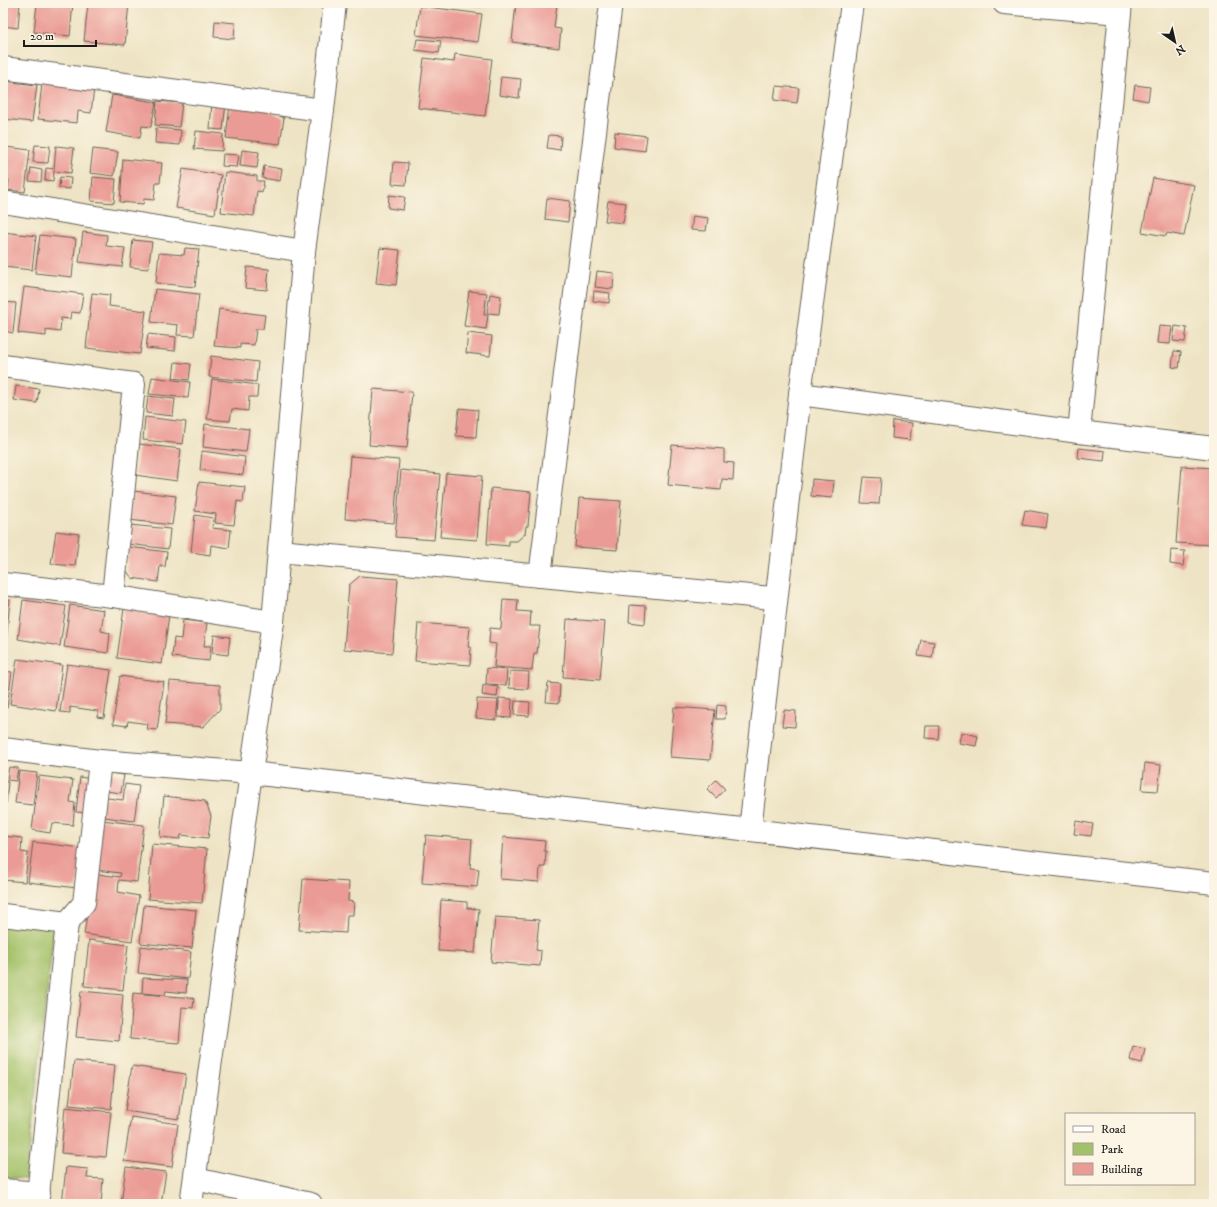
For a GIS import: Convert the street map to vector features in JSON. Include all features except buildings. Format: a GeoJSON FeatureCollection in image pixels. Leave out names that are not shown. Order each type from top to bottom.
{"type":"FeatureCollection","features":[{"type":"Feature","properties":{"kind":"street"},"geometry":{"type":"LineString","coordinates":[[191,1204],[273,622],[304,251],[323,110],[335,3]]}},
{"type":"Feature","properties":{"kind":"street"},"geometry":{"type":"LineString","coordinates":[[540,576],[611,3]]}},
{"type":"Feature","properties":{"kind":"street"},"geometry":{"type":"LineString","coordinates":[[750,830],[800,394],[852,3]]}},
{"type":"Feature","properties":{"kind":"street"},"geometry":{"type":"LineString","coordinates":[[1004,3],[1120,8],[1079,432]]}},
{"type":"Feature","properties":{"kind":"street"},"geometry":{"type":"LineString","coordinates":[[3,68],[323,110]]}},
{"type":"Feature","properties":{"kind":"street"},"geometry":{"type":"LineString","coordinates":[[3,202],[304,251]]}},
{"type":"Feature","properties":{"kind":"street"},"geometry":{"type":"LineString","coordinates":[[3,366],[134,384],[113,596]]}},
{"type":"Feature","properties":{"kind":"street"},"geometry":{"type":"LineString","coordinates":[[800,394],[1079,432],[1214,448]]}},
{"type":"Feature","properties":{"kind":"street"},"geometry":{"type":"LineString","coordinates":[[279,551],[772,598]]}},
{"type":"Feature","properties":{"kind":"street"},"geometry":{"type":"LineString","coordinates":[[3,584],[113,596],[273,622]]}},
{"type":"Feature","properties":{"kind":"street"},"geometry":{"type":"LineString","coordinates":[[3,749],[100,761],[251,773],[1214,883]]}},
{"type":"Feature","properties":{"kind":"street"},"geometry":{"type":"LineString","coordinates":[[3,1190],[38,1198],[67,923],[84,903],[100,761]]}},
{"type":"Feature","properties":{"kind":"street"},"geometry":{"type":"LineString","coordinates":[[3,914],[67,923]]}},
{"type":"Feature","properties":{"kind":"street"},"geometry":{"type":"LineString","coordinates":[[195,1179],[311,1204]]}},
{"type":"Feature","properties":{"kind":"green space"},"geometry":{"type":"Polygon","coordinates":[[[3,923],[54,927],[26,1179],[3,1177],[3,923]]]}}]}
